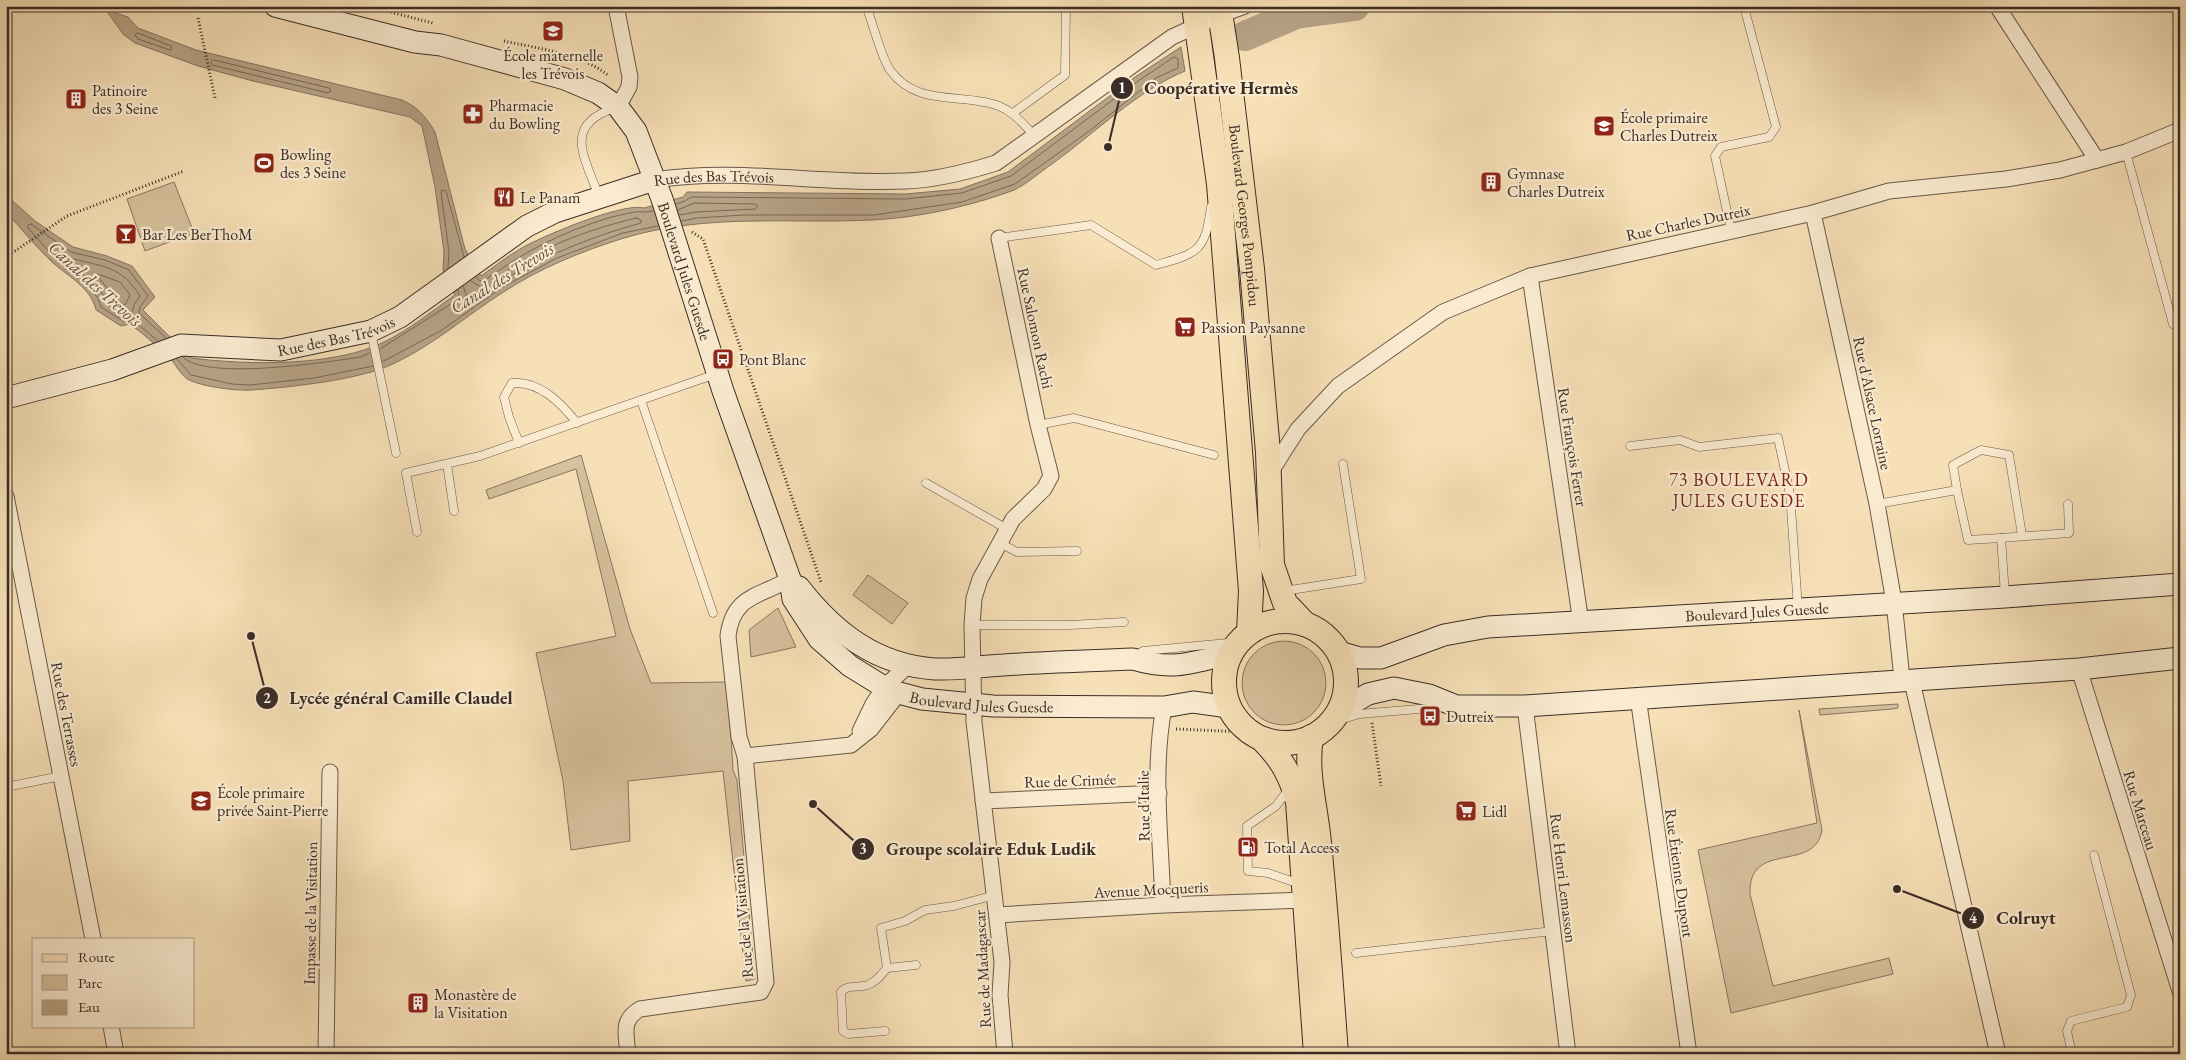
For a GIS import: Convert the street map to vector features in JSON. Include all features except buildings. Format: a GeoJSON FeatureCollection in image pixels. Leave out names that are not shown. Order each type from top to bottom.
{"type":"FeatureCollection","features":[{"type":"Feature","properties":{"kind":"main road","name":"Boulevard Georges Pompidou"},"geometry":{"type":"LineString","coordinates":[[1219,10],[1228,58],[1252,269],[1269,475],[1272,565],[1279,592],[1285,603],[1305,624],[1327,638],[1339,652]]}},
{"type":"Feature","properties":{"kind":"main road","name":"Boulevard Georges Pompidou"},"geometry":{"type":"LineString","coordinates":[[1195,16],[1219,184],[1251,591],[1239,642],[1224,670],[1224,689],[1229,707],[1237,720],[1249,732],[1262,739],[1278,743],[1295,742],[1311,737],[1334,717]]}},
{"type":"Feature","properties":{"kind":"main road","name":"Boulevard Georges Pompidou"},"geometry":{"type":"LineString","coordinates":[[1239,642],[1276,621],[1291,621],[1305,624]]}},
{"type":"Feature","properties":{"kind":"main road"},"geometry":{"type":"LineString","coordinates":[[1334,717],[1344,698],[1346,682],[1339,652]]}},
{"type":"Feature","properties":{"kind":"main road"},"geometry":{"type":"LineString","coordinates":[[1311,737],[1309,770],[1321,858],[1336,1054]]}},
{"type":"Feature","properties":{"kind":"main road","name":"Boulevard Georges Pompidou"},"geometry":{"type":"LineString","coordinates":[[1262,739],[1284,763],[1293,783],[1298,802],[1316,1054]]}},
{"type":"Feature","properties":{"kind":"street","name":"Boulevard Jules Guesde"},"geometry":{"type":"LineString","coordinates":[[275,6],[415,42],[441,45],[556,76],[581,85],[618,107],[636,131],[658,189],[683,234],[718,373],[790,579],[793,599],[819,639],[843,660],[892,690],[922,699],[974,704],[1164,707],[1194,702],[1229,707]]}},
{"type":"Feature","properties":{"kind":"street"},"geometry":{"type":"LineString","coordinates":[[616,6],[630,77],[629,87],[618,107]]}},
{"type":"Feature","properties":{"kind":"street"},"geometry":{"type":"LineString","coordinates":[[1997,6],[2097,160]]}},
{"type":"Feature","properties":{"kind":"street","name":"Rue des Bas Trévois"},"geometry":{"type":"LineString","coordinates":[[6,398],[112,370],[181,346],[281,350],[372,339],[446,283],[535,221],[599,197],[658,189],[701,174],[906,181],[965,172],[996,163],[1159,46],[1195,16],[1219,10],[1249,9]]}},
{"type":"Feature","properties":{"kind":"street","name":"Rue Charles Dutreix"},"geometry":{"type":"LineString","coordinates":[[1269,475],[1298,429],[1338,386],[1443,312],[1530,276],[1814,213],[1889,192],[2006,179],[2060,170],[2126,152],[2180,130]]}},
{"type":"Feature","properties":{"kind":"street","name":"Rue d'Alsace Lorraine"},"geometry":{"type":"LineString","coordinates":[[1814,213],[1877,504],[1909,678],[1914,686],[1998,1054]]}},
{"type":"Feature","properties":{"kind":"street","name":"Rue Salomon Rachi"},"geometry":{"type":"LineString","coordinates":[[974,704],[972,625],[974,598],[980,579],[1013,519],[1049,483],[1051,476],[1038,425],[999,238]]}},
{"type":"Feature","properties":{"kind":"street","name":"Rue François Ferrer"},"geometry":{"type":"LineString","coordinates":[[1530,276],[1582,623]]}},
{"type":"Feature","properties":{"kind":"street","name":"Rue des Terrasses"},"geometry":{"type":"LineString","coordinates":[[6,496],[94,938]]}},
{"type":"Feature","properties":{"kind":"street","name":"Boulevard Jules Guesde"},"geometry":{"type":"LineString","coordinates":[[790,579],[799,587],[817,611],[841,632],[870,650],[909,665],[936,669],[1133,659],[1146,663],[1182,666],[1239,642]]}},
{"type":"Feature","properties":{"kind":"street","name":"Rue de la Visitation"},"geometry":{"type":"LineString","coordinates":[[628,1054],[626,1026],[630,1015],[640,1009],[761,992],[766,982],[746,756],[739,737],[728,636],[730,620],[737,608],[790,579]]}},
{"type":"Feature","properties":{"kind":"street","name":"Boulevard Jules Guesde"},"geometry":{"type":"LineString","coordinates":[[1339,652],[1360,658],[1381,658],[1444,635],[1488,627],[2005,597],[2180,584]]}},
{"type":"Feature","properties":{"kind":"street"},"geometry":{"type":"LineString","coordinates":[[1334,717],[1368,694],[1394,688],[1430,695],[1456,706],[1525,706],[1909,678],[2079,668],[2180,658]]}},
{"type":"Feature","properties":{"kind":"street"},"geometry":{"type":"LineString","coordinates":[[746,756],[851,745],[864,726],[873,704],[892,690],[909,665]]}},
{"type":"Feature","properties":{"kind":"street","name":"Rue Marceau"},"geometry":{"type":"LineString","coordinates":[[2079,668],[2180,991]]}},
{"type":"Feature","properties":{"kind":"street","name":"Rue Étienne Dupont"},"geometry":{"type":"LineString","coordinates":[[1638,697],[1688,1054]]}},
{"type":"Feature","properties":{"kind":"street","name":"Rue de Madagascar"},"geometry":{"type":"LineString","coordinates":[[974,704],[983,801],[1002,962],[1000,995],[1004,1054]]}},
{"type":"Feature","properties":{"kind":"street","name":"Rue Henri Lemasson"},"geometry":{"type":"LineString","coordinates":[[1525,706],[1568,1054]]}},
{"type":"Feature","properties":{"kind":"street","name":"Rue d'Italie"},"geometry":{"type":"LineString","coordinates":[[1163,904],[1159,793],[1160,728],[1164,707]]}},
{"type":"Feature","properties":{"kind":"street","name":"Impasse de la Visitation"},"geometry":{"type":"LineString","coordinates":[[326,1054],[330,772]]}},
{"type":"Feature","properties":{"kind":"street","name":"Rue de Crimée"},"geometry":{"type":"LineString","coordinates":[[983,801],[1159,793]]}},
{"type":"Feature","properties":{"kind":"street","name":"Avenue Mocqueris"},"geometry":{"type":"LineString","coordinates":[[997,915],[1305,893]]}},
{"type":"Feature","properties":{"kind":"street"},"geometry":{"type":"LineString","coordinates":[[111,1028],[116,1054]]}},
{"type":"Feature","properties":{"kind":"lane"},"geometry":{"type":"LineString","coordinates":[[866,6],[890,70],[904,85],[928,96],[998,106],[1012,113],[1034,135]]}},
{"type":"Feature","properties":{"kind":"lane"},"geometry":{"type":"LineString","coordinates":[[1012,113],[1065,75],[1066,6]]}},
{"type":"Feature","properties":{"kind":"lane"},"geometry":{"type":"LineString","coordinates":[[1732,230],[1715,156],[1717,151],[1721,147],[1769,137],[1776,127],[1746,14]]}},
{"type":"Feature","properties":{"kind":"lane"},"geometry":{"type":"LineString","coordinates":[[599,197],[584,152],[581,133],[587,122],[597,114],[618,107]]}},
{"type":"Feature","properties":{"kind":"lane"},"geometry":{"type":"LineString","coordinates":[[2126,152],[2173,324]]}},
{"type":"Feature","properties":{"kind":"lane"},"geometry":{"type":"LineString","coordinates":[[999,238],[1090,224],[1156,265],[1188,256],[1198,248],[1208,233],[1211,207],[1219,184]]}},
{"type":"Feature","properties":{"kind":"lane"},"geometry":{"type":"LineString","coordinates":[[372,339],[396,453]]}},
{"type":"Feature","properties":{"kind":"lane"},"geometry":{"type":"LineString","coordinates":[[417,532],[406,473],[480,456],[718,373]]}},
{"type":"Feature","properties":{"kind":"lane"},"geometry":{"type":"LineString","coordinates":[[519,443],[504,397],[512,383],[525,382],[559,401],[577,423]]}},
{"type":"Feature","properties":{"kind":"lane"},"geometry":{"type":"LineString","coordinates":[[641,400],[713,613]]}},
{"type":"Feature","properties":{"kind":"lane"},"geometry":{"type":"LineString","coordinates":[[1038,425],[1074,418],[1214,455]]}},
{"type":"Feature","properties":{"kind":"lane"},"geometry":{"type":"LineString","coordinates":[[1630,446],[1680,440],[1699,447],[1778,438],[1790,494],[1798,608]]}},
{"type":"Feature","properties":{"kind":"lane"},"geometry":{"type":"LineString","coordinates":[[2022,535],[2009,455],[1981,450],[1954,465],[1968,540],[2069,533],[2068,504]]}},
{"type":"Feature","properties":{"kind":"lane"},"geometry":{"type":"LineString","coordinates":[[447,464],[454,511]]}},
{"type":"Feature","properties":{"kind":"lane"},"geometry":{"type":"LineString","coordinates":[[1279,592],[1361,578],[1344,464]]}},
{"type":"Feature","properties":{"kind":"lane"},"geometry":{"type":"LineString","coordinates":[[926,483],[1007,529]]}},
{"type":"Feature","properties":{"kind":"lane"},"geometry":{"type":"LineString","coordinates":[[1877,504],[1958,490]]}},
{"type":"Feature","properties":{"kind":"lane"},"geometry":{"type":"LineString","coordinates":[[2001,538],[2005,597]]}},
{"type":"Feature","properties":{"kind":"lane"},"geometry":{"type":"LineString","coordinates":[[1000,543],[1017,552],[1077,551]]}},
{"type":"Feature","properties":{"kind":"lane"},"geometry":{"type":"LineString","coordinates":[[972,625],[1070,625],[1124,622]]}},
{"type":"Feature","properties":{"kind":"lane"},"geometry":{"type":"LineString","coordinates":[[2152,660],[2180,663]]}},
{"type":"Feature","properties":{"kind":"lane"},"geometry":{"type":"LineString","coordinates":[[6,788],[61,776]]}},
{"type":"Feature","properties":{"kind":"lane"},"geometry":{"type":"LineString","coordinates":[[1293,783],[1276,806],[1247,826],[1248,871],[1268,873],[1305,893]]}},
{"type":"Feature","properties":{"kind":"lane"},"geometry":{"type":"LineString","coordinates":[[2072,1054],[2067,1031],[2071,1021],[2127,1007],[2131,995],[2094,855]]}},
{"type":"Feature","properties":{"kind":"lane"},"geometry":{"type":"LineString","coordinates":[[887,968],[882,928],[905,921],[925,910],[954,906],[994,895]]}},
{"type":"Feature","properties":{"kind":"lane"},"geometry":{"type":"LineString","coordinates":[[1356,953],[1553,931]]}},
{"type":"Feature","properties":{"kind":"lane"},"geometry":{"type":"LineString","coordinates":[[885,1031],[848,1034],[844,1031],[841,992],[844,988],[867,985],[878,979],[887,968],[916,965]]}},
{"type":"Feature","properties":{"kind":"path"},"geometry":{"type":"LineString","coordinates":[[1249,9],[1269,6]]}},
{"type":"Feature","properties":{"kind":"path"},"geometry":{"type":"LineString","coordinates":[[198,18],[201,42],[215,98]]}},
{"type":"Feature","properties":{"kind":"path"},"geometry":{"type":"LineString","coordinates":[[6,257],[67,216],[184,172]]}},
{"type":"Feature","properties":{"kind":"path"},"geometry":{"type":"LineString","coordinates":[[683,234],[703,239],[823,587]]}},
{"type":"Feature","properties":{"kind":"path"},"geometry":{"type":"LineString","coordinates":[[1372,722],[1381,786]]}},
{"type":"Feature","properties":{"kind":"green space"},"geometry":{"type":"Polygon","coordinates":[[[174,182],[194,233],[145,251],[127,199],[174,182]]]}},
{"type":"Feature","properties":{"kind":"green space"},"geometry":{"type":"Polygon","coordinates":[[[581,455],[630,629],[651,683],[728,682],[733,770],[737,780],[755,979],[746,981],[723,771],[628,781],[630,841],[571,850],[563,781],[536,653],[616,636],[576,469],[489,499],[486,490],[581,455]]]}},
{"type":"Feature","properties":{"kind":"green space"},"geometry":{"type":"Polygon","coordinates":[[[868,575],[908,603],[892,624],[853,595],[868,575]]]}},
{"type":"Feature","properties":{"kind":"green space"},"geometry":{"type":"Polygon","coordinates":[[[778,608],[796,647],[751,657],[749,630],[778,608]]]}},
{"type":"Feature","properties":{"kind":"green space"},"geometry":{"type":"Polygon","coordinates":[[[1284,641],[1300,644],[1314,653],[1323,667],[1326,683],[1323,699],[1314,713],[1300,722],[1284,725],[1268,722],[1254,713],[1245,699],[1242,683],[1245,667],[1254,653],[1268,644],[1284,641]]]}},
{"type":"Feature","properties":{"kind":"green space"},"geometry":{"type":"Polygon","coordinates":[[[1898,704],[1898,708],[1892,709],[1820,715],[1819,709],[1898,704]]]}},
{"type":"Feature","properties":{"kind":"green space"},"geometry":{"type":"Polygon","coordinates":[[[1799,710],[1822,830],[1817,843],[1808,851],[1770,861],[1759,867],[1752,877],[1750,894],[1773,986],[1889,958],[1893,974],[1731,1013],[1698,850],[1817,823],[1799,710]]]}},
{"type":"Feature","properties":{"kind":"water"},"geometry":{"type":"Polygon","coordinates":[[[106,10],[128,17],[138,28],[196,50],[402,100],[413,106],[425,117],[435,132],[465,249],[481,276],[520,249],[562,229],[619,210],[644,208],[683,197],[687,192],[905,194],[960,189],[1008,172],[1135,77],[1181,47],[1185,71],[1167,79],[1133,101],[1024,185],[998,196],[944,210],[889,219],[717,222],[655,230],[592,249],[545,268],[516,284],[423,348],[381,369],[305,385],[238,390],[211,387],[189,380],[164,353],[130,324],[121,326],[96,310],[84,288],[45,255],[6,212],[6,195],[35,221],[73,247],[107,256],[132,266],[155,297],[143,310],[191,358],[263,363],[315,360],[340,356],[364,350],[384,342],[411,326],[455,295],[443,270],[444,252],[435,187],[422,126],[410,117],[253,81],[198,66],[135,43],[123,34],[106,10]]]}},
{"type":"Feature","properties":{"kind":"waterway","name":"Canal des Trevois"},"geometry":{"type":"LineString","coordinates":[[1245,36],[1296,14],[1355,6]]}},
{"type":"Feature","properties":{"kind":"place","name":"École maternelle les Trévois"},"geometry":{"type":"Point","coordinates":[553,31]}},
{"type":"Feature","properties":{"kind":"place","name":"Patinoire des 3 Seine"},"geometry":{"type":"Point","coordinates":[76,99]}},
{"type":"Feature","properties":{"kind":"place","name":"Pharmacie du Bowling"},"geometry":{"type":"Point","coordinates":[473,114]}},
{"type":"Feature","properties":{"kind":"place","name":"École primaire Charles Dutreix"},"geometry":{"type":"Point","coordinates":[1604,126]}},
{"type":"Feature","properties":{"kind":"place","name":"Coopérative Hermès"},"geometry":{"type":"Point","coordinates":[1108,147]}},
{"type":"Feature","properties":{"kind":"place","name":"Bowling des 3 Seine"},"geometry":{"type":"Point","coordinates":[264,163]}},
{"type":"Feature","properties":{"kind":"place","name":"Gymnase Charles Dutreix"},"geometry":{"type":"Point","coordinates":[1491,182]}},
{"type":"Feature","properties":{"kind":"place","name":"Le Panam"},"geometry":{"type":"Point","coordinates":[504,197]}},
{"type":"Feature","properties":{"kind":"place","name":"Bar Les BerThoM"},"geometry":{"type":"Point","coordinates":[126,234]}},
{"type":"Feature","properties":{"kind":"place","name":"Passion Paysanne"},"geometry":{"type":"Point","coordinates":[1185,327]}},
{"type":"Feature","properties":{"kind":"place","name":"Pont Blanc"},"geometry":{"type":"Point","coordinates":[723,359]}},
{"type":"Feature","properties":{"kind":"place","name":"Lycée général Camille Claudel"},"geometry":{"type":"Point","coordinates":[251,636]}},
{"type":"Feature","properties":{"kind":"place","name":"Dutreix"},"geometry":{"type":"Point","coordinates":[1430,716]}},
{"type":"Feature","properties":{"kind":"place","name":"École primaire privée Saint-Pierre"},"geometry":{"type":"Point","coordinates":[201,801]}},
{"type":"Feature","properties":{"kind":"place","name":"Groupe scolaire Eduk Ludik"},"geometry":{"type":"Point","coordinates":[813,804]}},
{"type":"Feature","properties":{"kind":"place","name":"Lidl"},"geometry":{"type":"Point","coordinates":[1466,811]}},
{"type":"Feature","properties":{"kind":"place","name":"Total Access"},"geometry":{"type":"Point","coordinates":[1248,847]}},
{"type":"Feature","properties":{"kind":"place","name":"Colruyt"},"geometry":{"type":"Point","coordinates":[1897,889]}},
{"type":"Feature","properties":{"kind":"place","name":"Monastère de la Visitation"},"geometry":{"type":"Point","coordinates":[418,1003]}},
{"type":"Feature","properties":{"kind":"district","name":"73 BOULEVARD JULES GUESDE"},"geometry":{"type":"Point","coordinates":[1739,490]}}]}
